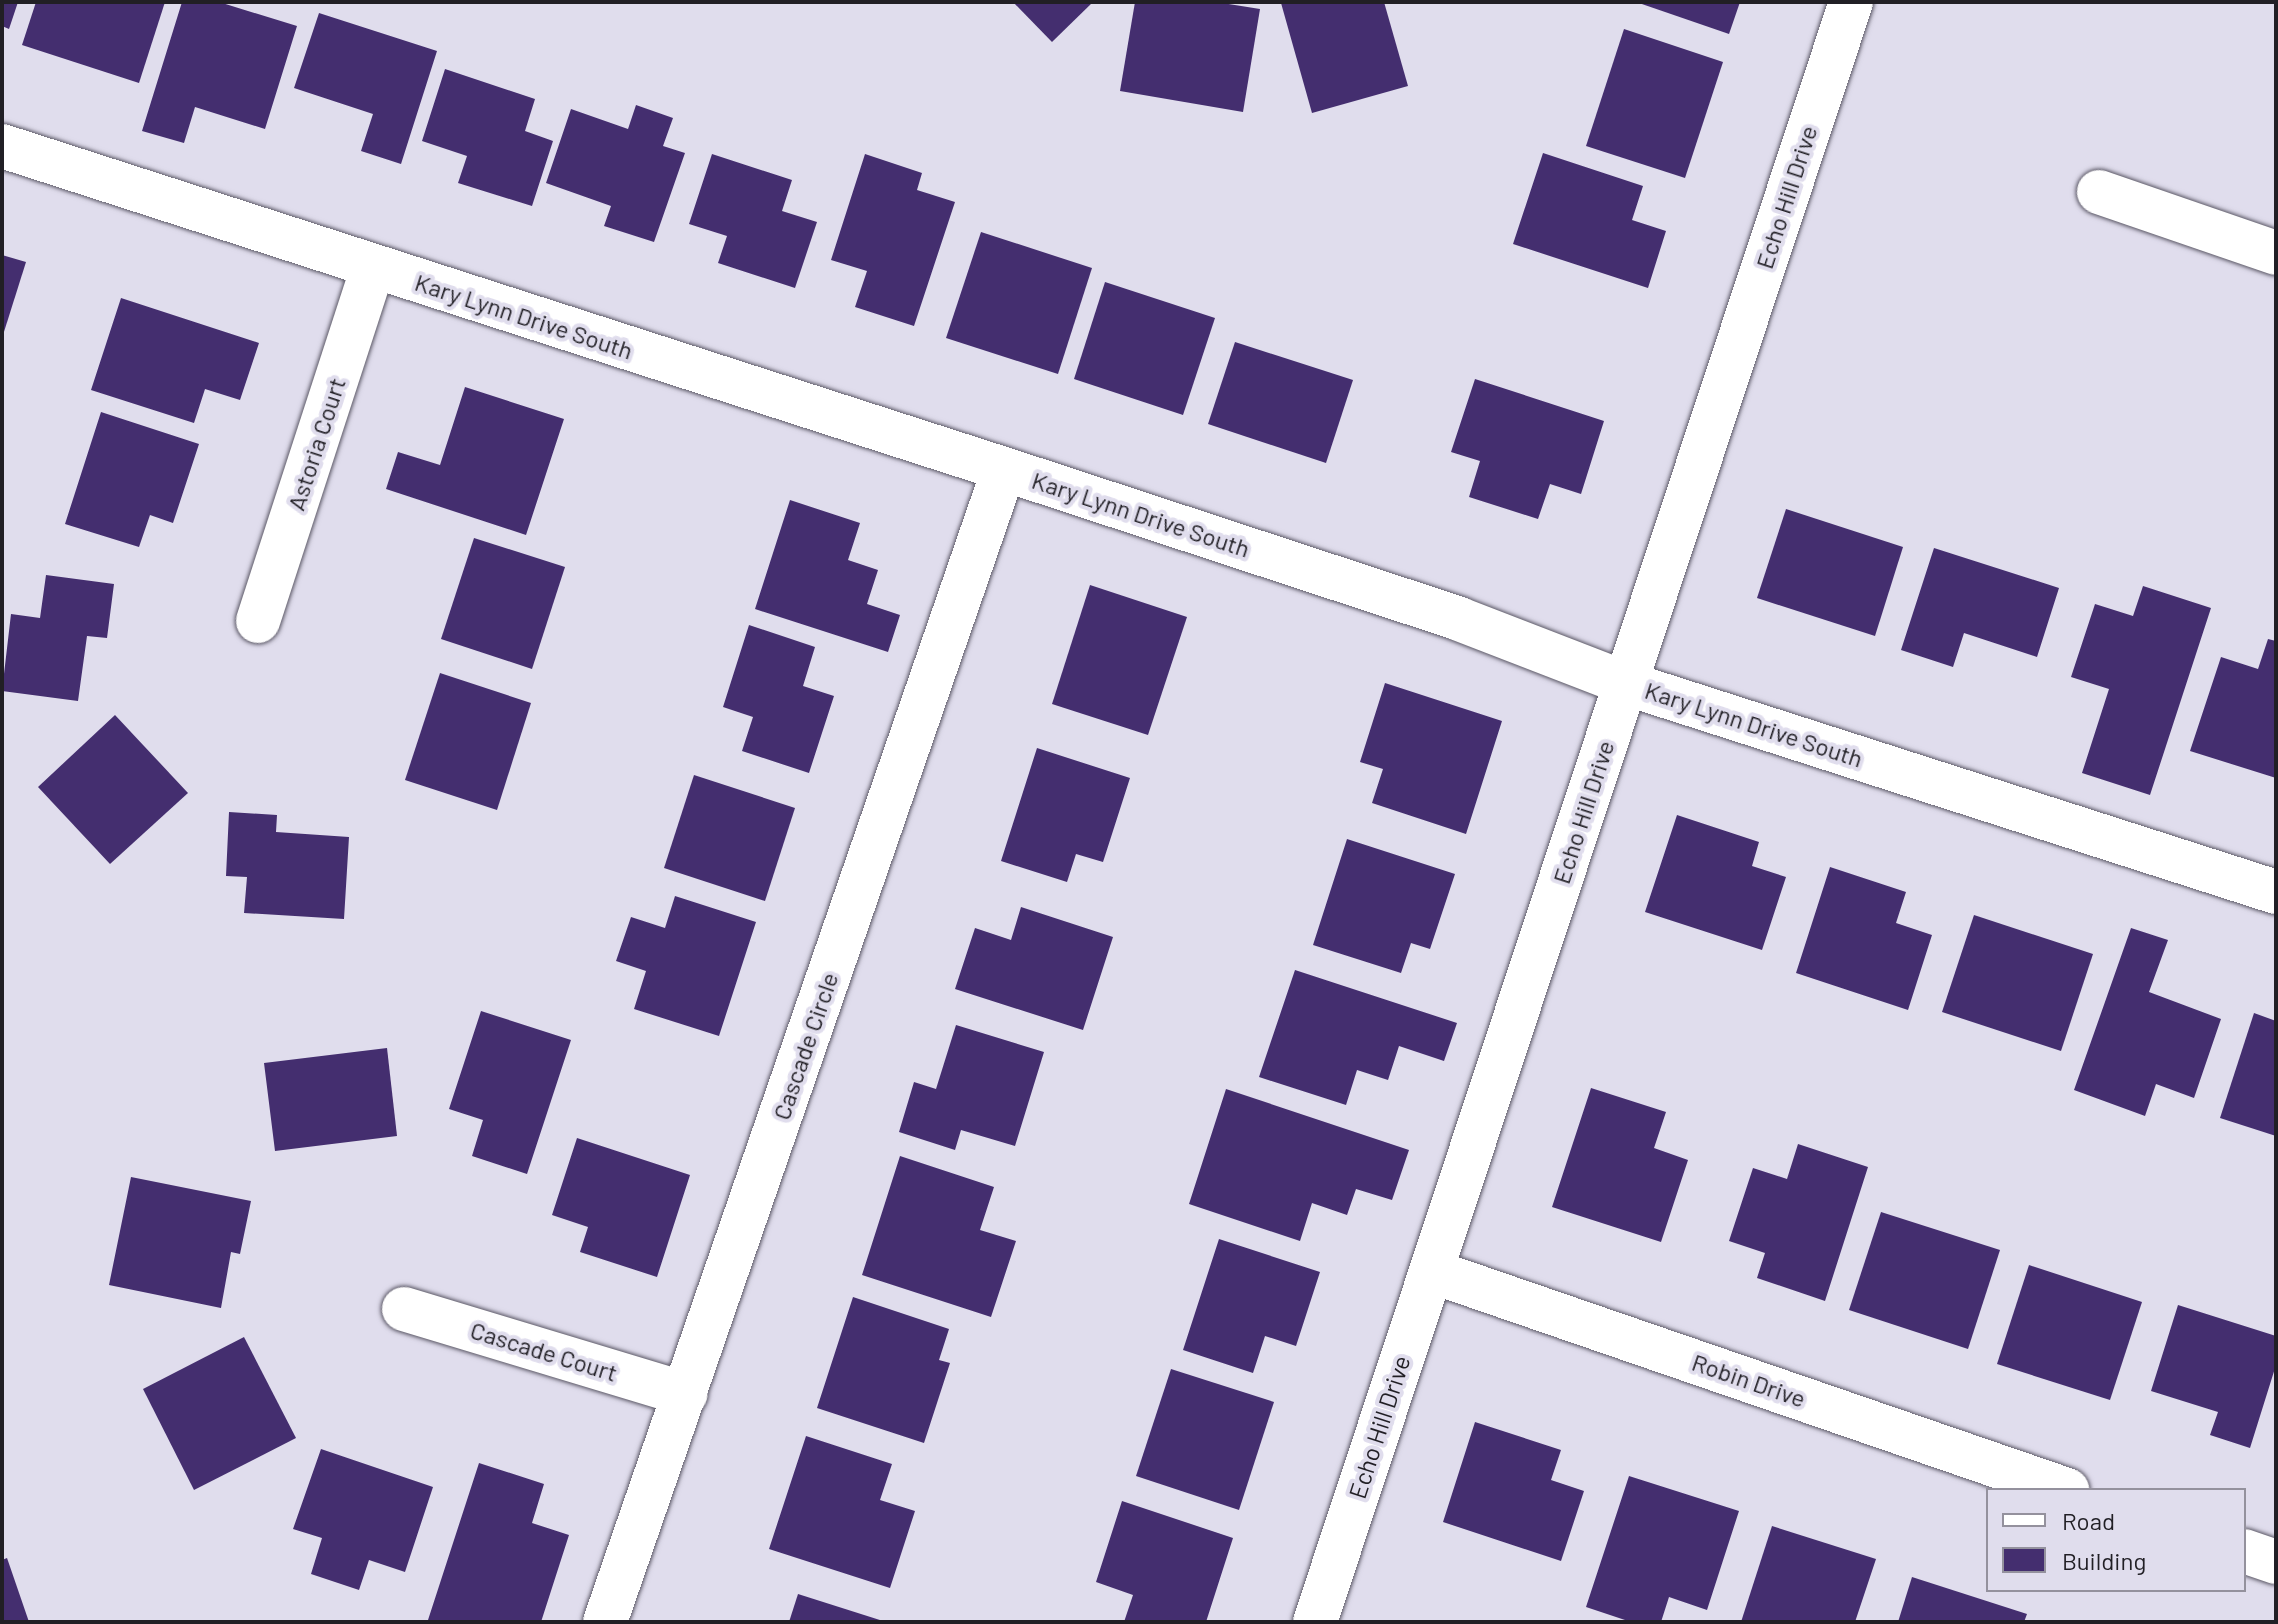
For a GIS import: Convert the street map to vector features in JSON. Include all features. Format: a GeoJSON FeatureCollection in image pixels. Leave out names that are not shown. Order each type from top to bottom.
{"type":"FeatureCollection","features":[{"type":"Feature","properties":{"kind":"street","name":"Echo Hill Drive"},"geometry":{"type":"LineString","coordinates":[[1315,1622],[1851,2]]}},
{"type":"Feature","properties":{"kind":"street","name":"Kary Lynn Drive South"},"geometry":{"type":"LineString","coordinates":[[2,146],[1004,469],[1459,619],[1625,683],[2276,892]]}},
{"type":"Feature","properties":{"kind":"street"},"geometry":{"type":"LineString","coordinates":[[2099,192],[2276,253]]}},
{"type":"Feature","properties":{"kind":"street","name":"Astoria Court"},"geometry":{"type":"LineString","coordinates":[[258,621],[373,267]]}},
{"type":"Feature","properties":{"kind":"street","name":"Cascade Circle"},"geometry":{"type":"LineString","coordinates":[[605,1622],[1004,469]]}},
{"type":"Feature","properties":{"kind":"street","name":"Robin Drive"},"geometry":{"type":"LineString","coordinates":[[1431,1271],[2061,1488]]}},
{"type":"Feature","properties":{"kind":"street","name":"Cascade Court"},"geometry":{"type":"LineString","coordinates":[[404,1309],[685,1394]]}},
{"type":"Feature","properties":{"kind":"street"},"geometry":{"type":"LineString","coordinates":[[2246,1552],[2276,1562]]}},
{"type":"Feature","properties":{"kind":"building"},"geometry":{"type":"Polygon","coordinates":[[[2,2],[18,2],[9,29],[2,26],[2,2]]]}},
{"type":"Feature","properties":{"kind":"building"},"geometry":{"type":"Polygon","coordinates":[[[36,2],[165,2],[139,83],[22,45],[36,2]]]}},
{"type":"Feature","properties":{"kind":"building"},"geometry":{"type":"Polygon","coordinates":[[[182,2],[219,2],[297,26],[265,129],[195,107],[184,143],[142,131],[182,2]]]}},
{"type":"Feature","properties":{"kind":"building"},"geometry":{"type":"Polygon","coordinates":[[[1013,2],[1093,2],[1052,42],[1013,2]]]}},
{"type":"Feature","properties":{"kind":"building"},"geometry":{"type":"Polygon","coordinates":[[[1135,2],[1216,2],[1260,9],[1243,112],[1120,91],[1135,2]]]}},
{"type":"Feature","properties":{"kind":"building"},"geometry":{"type":"Polygon","coordinates":[[[1384,2],[1408,86],[1312,113],[1281,3],[1384,2]]]}},
{"type":"Feature","properties":{"kind":"building"},"geometry":{"type":"Polygon","coordinates":[[[1636,2],[1740,2],[1729,34],[1636,2]]]}},
{"type":"Feature","properties":{"kind":"building"},"geometry":{"type":"Polygon","coordinates":[[[319,13],[437,51],[401,164],[361,151],[373,114],[294,88],[319,13]]]}},
{"type":"Feature","properties":{"kind":"building"},"geometry":{"type":"Polygon","coordinates":[[[1624,29],[1723,62],[1685,178],[1586,146],[1624,29]]]}},
{"type":"Feature","properties":{"kind":"building"},"geometry":{"type":"Polygon","coordinates":[[[445,69],[535,99],[525,131],[553,141],[532,206],[458,183],[467,156],[422,141],[445,69]]]}},
{"type":"Feature","properties":{"kind":"building"},"geometry":{"type":"Polygon","coordinates":[[[636,105],[673,118],[663,146],[685,153],[654,242],[604,226],[611,206],[546,183],[571,109],[628,129],[636,105]]]}},
{"type":"Feature","properties":{"kind":"building"},"geometry":{"type":"Polygon","coordinates":[[[1543,153],[1643,186],[1632,220],[1666,231],[1648,288],[1513,244],[1543,153]]]}},
{"type":"Feature","properties":{"kind":"building"},"geometry":{"type":"Polygon","coordinates":[[[712,154],[792,180],[782,211],[817,222],[795,288],[718,263],[727,236],[689,224],[712,154]]]}},
{"type":"Feature","properties":{"kind":"building"},"geometry":{"type":"Polygon","coordinates":[[[865,154],[922,173],[917,190],[955,202],[914,326],[855,307],[867,271],[831,260],[865,154]]]}},
{"type":"Feature","properties":{"kind":"building"},"geometry":{"type":"Polygon","coordinates":[[[981,232],[1092,268],[1058,374],[946,338],[981,232]]]}},
{"type":"Feature","properties":{"kind":"building"},"geometry":{"type":"Polygon","coordinates":[[[2,255],[26,262],[3,335],[2,335],[2,255]]]}},
{"type":"Feature","properties":{"kind":"building"},"geometry":{"type":"Polygon","coordinates":[[[1105,282],[1215,318],[1183,415],[1074,379],[1105,282]]]}},
{"type":"Feature","properties":{"kind":"building"},"geometry":{"type":"Polygon","coordinates":[[[121,298],[259,343],[240,400],[205,389],[194,423],[91,390],[121,298]]]}},
{"type":"Feature","properties":{"kind":"building"},"geometry":{"type":"Polygon","coordinates":[[[1235,342],[1353,380],[1326,463],[1208,424],[1235,342]]]}},
{"type":"Feature","properties":{"kind":"building"},"geometry":{"type":"Polygon","coordinates":[[[1475,379],[1604,421],[1581,494],[1550,484],[1538,519],[1469,497],[1480,461],[1451,452],[1475,379]]]}},
{"type":"Feature","properties":{"kind":"building"},"geometry":{"type":"Polygon","coordinates":[[[465,387],[564,419],[526,535],[386,489],[398,452],[440,465],[465,387]]]}},
{"type":"Feature","properties":{"kind":"building"},"geometry":{"type":"Polygon","coordinates":[[[101,412],[199,444],[173,523],[150,515],[139,547],[65,524],[101,412]]]}},
{"type":"Feature","properties":{"kind":"building"},"geometry":{"type":"Polygon","coordinates":[[[790,500],[860,523],[848,560],[878,570],[867,604],[900,615],[888,652],[755,609],[790,500]]]}},
{"type":"Feature","properties":{"kind":"building"},"geometry":{"type":"Polygon","coordinates":[[[1786,509],[1903,547],[1875,636],[1757,598],[1786,509]]]}},
{"type":"Feature","properties":{"kind":"building"},"geometry":{"type":"Polygon","coordinates":[[[474,538],[565,567],[532,669],[441,639],[474,538]]]}},
{"type":"Feature","properties":{"kind":"building"},"geometry":{"type":"Polygon","coordinates":[[[1934,548],[2059,588],[2037,657],[1964,633],[1953,667],[1901,650],[1934,548]]]}},
{"type":"Feature","properties":{"kind":"building"},"geometry":{"type":"Polygon","coordinates":[[[46,575],[114,584],[107,638],[87,636],[78,701],[2,691],[11,614],[40,618],[46,575]]]}},
{"type":"Feature","properties":{"kind":"building"},"geometry":{"type":"Polygon","coordinates":[[[1090,585],[1187,617],[1148,735],[1052,704],[1090,585]]]}},
{"type":"Feature","properties":{"kind":"building"},"geometry":{"type":"Polygon","coordinates":[[[2143,586],[2211,608],[2150,795],[2082,773],[2109,689],[2071,677],[2095,604],[2133,616],[2143,586]]]}},
{"type":"Feature","properties":{"kind":"building"},"geometry":{"type":"Polygon","coordinates":[[[749,625],[815,647],[803,686],[834,696],[809,773],[742,751],[753,717],[723,707],[749,625]]]}},
{"type":"Feature","properties":{"kind":"building"},"geometry":{"type":"Polygon","coordinates":[[[2268,639],[2276,641],[2276,778],[2190,751],[2221,657],[2258,669],[2268,639]]]}},
{"type":"Feature","properties":{"kind":"building"},"geometry":{"type":"Polygon","coordinates":[[[440,673],[531,703],[497,810],[405,780],[440,673]]]}},
{"type":"Feature","properties":{"kind":"building"},"geometry":{"type":"Polygon","coordinates":[[[1385,683],[1502,721],[1466,834],[1372,803],[1383,769],[1360,762],[1385,683]]]}},
{"type":"Feature","properties":{"kind":"building"},"geometry":{"type":"Polygon","coordinates":[[[115,715],[188,793],[110,864],[38,787],[115,715]]]}},
{"type":"Feature","properties":{"kind":"building"},"geometry":{"type":"Polygon","coordinates":[[[1037,748],[1130,778],[1103,862],[1076,854],[1067,882],[1001,861],[1037,748]]]}},
{"type":"Feature","properties":{"kind":"building"},"geometry":{"type":"Polygon","coordinates":[[[694,775],[795,808],[765,901],[664,868],[694,775]]]}},
{"type":"Feature","properties":{"kind":"building"},"geometry":{"type":"Polygon","coordinates":[[[229,812],[277,815],[276,832],[349,837],[344,919],[244,913],[247,877],[226,876],[229,812]]]}},
{"type":"Feature","properties":{"kind":"building"},"geometry":{"type":"Polygon","coordinates":[[[1677,815],[1759,842],[1752,866],[1786,877],[1762,950],[1645,912],[1677,815]]]}},
{"type":"Feature","properties":{"kind":"building"},"geometry":{"type":"Polygon","coordinates":[[[1347,839],[1455,874],[1430,949],[1411,943],[1401,973],[1313,945],[1347,839]]]}},
{"type":"Feature","properties":{"kind":"building"},"geometry":{"type":"Polygon","coordinates":[[[1830,867],[1906,892],[1896,923],[1932,935],[1908,1010],[1796,973],[1830,867]]]}},
{"type":"Feature","properties":{"kind":"building"},"geometry":{"type":"Polygon","coordinates":[[[675,896],[756,922],[719,1036],[634,1009],[646,971],[616,961],[631,917],[665,928],[675,896]]]}},
{"type":"Feature","properties":{"kind":"building"},"geometry":{"type":"Polygon","coordinates":[[[1021,907],[1113,937],[1083,1030],[955,989],[975,928],[1011,940],[1021,907]]]}},
{"type":"Feature","properties":{"kind":"building"},"geometry":{"type":"Polygon","coordinates":[[[1974,915],[2093,954],[2061,1051],[1942,1012],[1974,915]]]}},
{"type":"Feature","properties":{"kind":"building"},"geometry":{"type":"Polygon","coordinates":[[[2131,928],[2168,940],[2149,992],[2221,1019],[2194,1098],[2156,1084],[2145,1116],[2074,1090],[2131,928]]]}},
{"type":"Feature","properties":{"kind":"building"},"geometry":{"type":"Polygon","coordinates":[[[1295,970],[1457,1023],[1444,1061],[1399,1046],[1388,1080],[1357,1070],[1346,1105],[1259,1077],[1295,970]]]}},
{"type":"Feature","properties":{"kind":"building"},"geometry":{"type":"Polygon","coordinates":[[[481,1011],[571,1040],[527,1174],[472,1156],[483,1120],[449,1109],[481,1011]]]}},
{"type":"Feature","properties":{"kind":"building"},"geometry":{"type":"Polygon","coordinates":[[[2254,1013],[2276,1021],[2276,1136],[2220,1118],[2254,1013]]]}},
{"type":"Feature","properties":{"kind":"building"},"geometry":{"type":"Polygon","coordinates":[[[956,1025],[1044,1052],[1015,1146],[961,1130],[955,1150],[899,1132],[914,1082],[936,1089],[956,1025]]]}},
{"type":"Feature","properties":{"kind":"building"},"geometry":{"type":"Polygon","coordinates":[[[387,1048],[397,1136],[275,1151],[264,1063],[387,1048]]]}},
{"type":"Feature","properties":{"kind":"building"},"geometry":{"type":"Polygon","coordinates":[[[1591,1088],[1666,1112],[1654,1148],[1688,1160],[1661,1242],[1552,1207],[1591,1088]]]}},
{"type":"Feature","properties":{"kind":"building"},"geometry":{"type":"Polygon","coordinates":[[[1226,1089],[1409,1150],[1392,1200],[1356,1189],[1347,1215],[1312,1203],[1300,1241],[1189,1204],[1226,1089]]]}},
{"type":"Feature","properties":{"kind":"building"},"geometry":{"type":"Polygon","coordinates":[[[577,1138],[690,1175],[657,1277],[580,1252],[588,1227],[552,1215],[577,1138]]]}},
{"type":"Feature","properties":{"kind":"building"},"geometry":{"type":"Polygon","coordinates":[[[1798,1144],[1868,1167],[1825,1301],[1757,1278],[1765,1253],[1729,1241],[1753,1168],[1787,1179],[1798,1144]]]}},
{"type":"Feature","properties":{"kind":"building"},"geometry":{"type":"Polygon","coordinates":[[[900,1156],[994,1187],[980,1230],[1016,1241],[991,1317],[862,1275],[900,1156]]]}},
{"type":"Feature","properties":{"kind":"building"},"geometry":{"type":"Polygon","coordinates":[[[131,1177],[251,1201],[240,1254],[231,1252],[221,1308],[109,1285],[131,1177]]]}},
{"type":"Feature","properties":{"kind":"building"},"geometry":{"type":"Polygon","coordinates":[[[1881,1212],[2000,1250],[1968,1349],[1849,1310],[1881,1212]]]}},
{"type":"Feature","properties":{"kind":"building"},"geometry":{"type":"Polygon","coordinates":[[[1219,1239],[1320,1272],[1296,1346],[1265,1336],[1253,1373],[1183,1350],[1219,1239]]]}},
{"type":"Feature","properties":{"kind":"building"},"geometry":{"type":"Polygon","coordinates":[[[2029,1265],[2142,1302],[2110,1400],[1997,1364],[2029,1265]]]}},
{"type":"Feature","properties":{"kind":"building"},"geometry":{"type":"Polygon","coordinates":[[[853,1297],[949,1329],[939,1360],[950,1363],[924,1443],[817,1408],[853,1297]]]}},
{"type":"Feature","properties":{"kind":"building"},"geometry":{"type":"Polygon","coordinates":[[[2178,1305],[2276,1336],[2276,1365],[2250,1448],[2210,1435],[2218,1412],[2151,1391],[2178,1305]]]}},
{"type":"Feature","properties":{"kind":"building"},"geometry":{"type":"Polygon","coordinates":[[[244,1337],[296,1438],[194,1490],[143,1389],[244,1337]]]}},
{"type":"Feature","properties":{"kind":"building"},"geometry":{"type":"Polygon","coordinates":[[[1171,1369],[1274,1402],[1239,1510],[1136,1476],[1171,1369]]]}},
{"type":"Feature","properties":{"kind":"building"},"geometry":{"type":"Polygon","coordinates":[[[1475,1422],[1561,1450],[1551,1480],[1584,1491],[1561,1561],[1443,1522],[1475,1422]]]}},
{"type":"Feature","properties":{"kind":"building"},"geometry":{"type":"Polygon","coordinates":[[[806,1436],[892,1464],[880,1500],[915,1511],[890,1588],[769,1549],[806,1436]]]}},
{"type":"Feature","properties":{"kind":"building"},"geometry":{"type":"Polygon","coordinates":[[[321,1449],[433,1487],[405,1572],[369,1560],[359,1590],[311,1574],[322,1538],[293,1529],[321,1449]]]}},
{"type":"Feature","properties":{"kind":"building"},"geometry":{"type":"Polygon","coordinates":[[[479,1463],[544,1484],[532,1523],[569,1535],[541,1622],[428,1620],[479,1463]]]}},
{"type":"Feature","properties":{"kind":"building"},"geometry":{"type":"Polygon","coordinates":[[[1629,1476],[1739,1511],[1707,1610],[1669,1597],[1661,1622],[1631,1622],[1586,1607],[1629,1476]]]}},
{"type":"Feature","properties":{"kind":"building"},"geometry":{"type":"Polygon","coordinates":[[[1122,1501],[1233,1538],[1206,1622],[1124,1622],[1133,1595],[1096,1582],[1122,1501]]]}},
{"type":"Feature","properties":{"kind":"building"},"geometry":{"type":"Polygon","coordinates":[[[1772,1526],[1876,1559],[1855,1622],[1741,1622],[1772,1526]]]}},
{"type":"Feature","properties":{"kind":"building"},"geometry":{"type":"Polygon","coordinates":[[[7,1558],[29,1622],[2,1622],[2,1560],[7,1558]]]}},
{"type":"Feature","properties":{"kind":"building"},"geometry":{"type":"Polygon","coordinates":[[[1912,1577],[2027,1614],[2024,1622],[1898,1622],[1912,1577]]]}},
{"type":"Feature","properties":{"kind":"building"},"geometry":{"type":"Polygon","coordinates":[[[798,1594],[883,1621],[883,1622],[789,1622],[798,1594]]]}}]}
